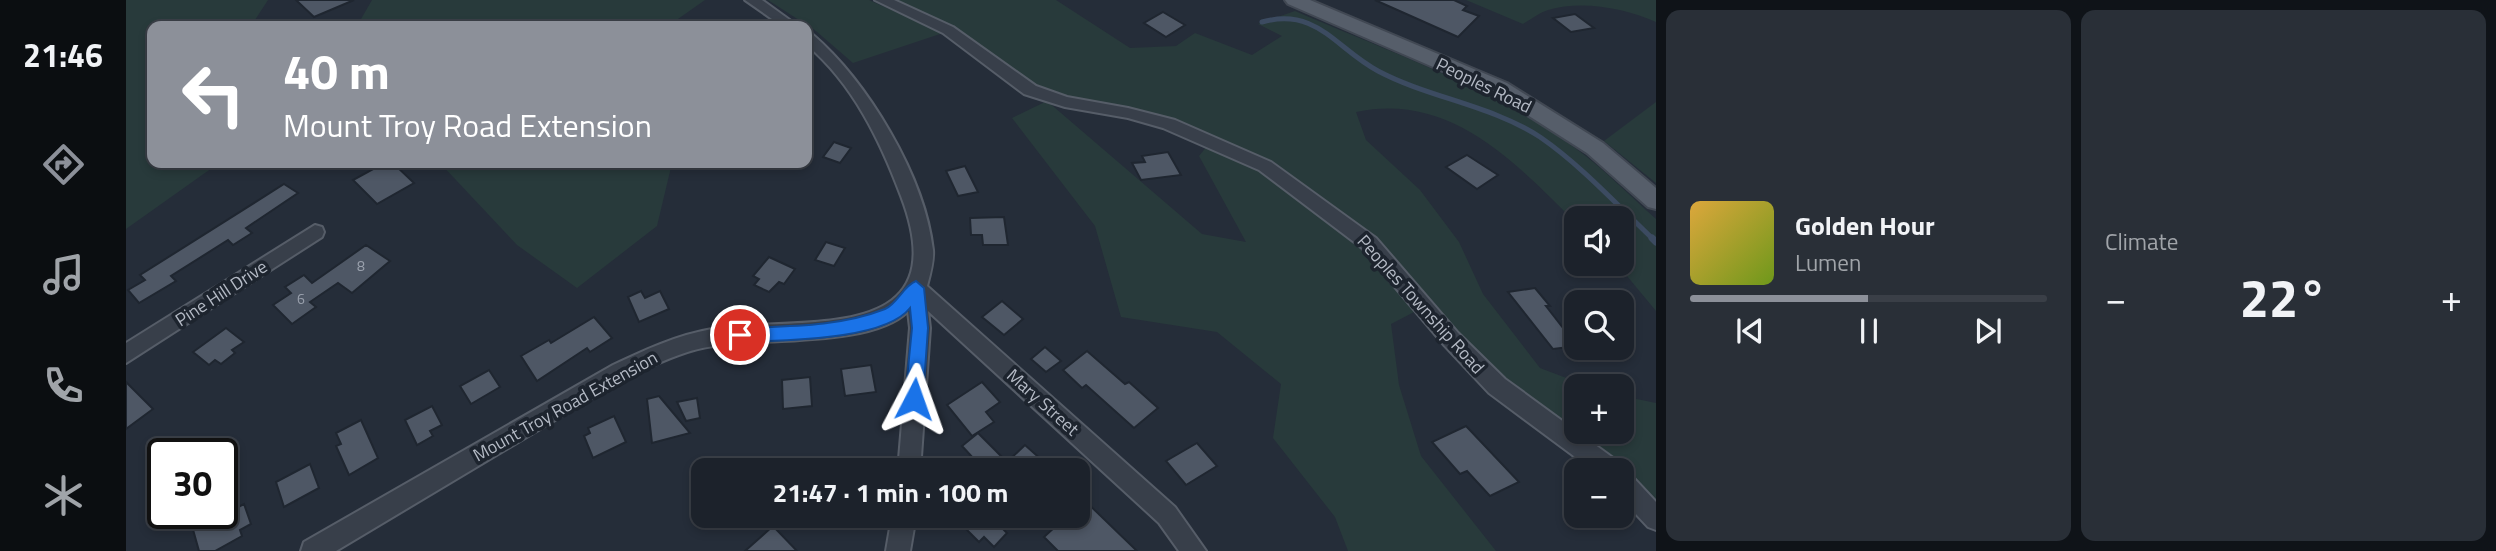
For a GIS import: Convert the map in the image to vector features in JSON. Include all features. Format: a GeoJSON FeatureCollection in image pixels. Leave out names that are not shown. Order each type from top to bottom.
{"type":"FeatureCollection","features":[{"type":"Feature","properties":{"kind":"main road","name":"Peoples Road"},"geometry":{"type":"LineString","coordinates":[[1294,0],[1500,88],[1595,148],[1656,201]]}},
{"type":"Feature","properties":{"kind":"street"},"geometry":{"type":"LineString","coordinates":[[752,0],[784,21]]}},
{"type":"Feature","properties":{"kind":"street","name":"Peoples Township Road"},"geometry":{"type":"LineString","coordinates":[[882,0],[948,30],[1030,90],[1065,102],[1159,121],[1212,141],[1265,166],[1368,243],[1451,339],[1497,386],[1594,458]]}},
{"type":"Feature","properties":{"kind":"street"},"geometry":{"type":"LineString","coordinates":[[812,42],[836,64],[855,91],[910,196],[919,222],[923,246],[916,288],[920,328],[910,458]]}},
{"type":"Feature","properties":{"kind":"street","name":"Pine Hill Drive"},"geometry":{"type":"LineString","coordinates":[[126,354],[315,232]]}},
{"type":"Feature","properties":{"kind":"street","name":"Mount Troy Road Extension"},"geometry":{"type":"LineString","coordinates":[[313,551],[620,371],[672,347],[715,337],[816,331],[863,325],[898,310],[916,288]]}},
{"type":"Feature","properties":{"kind":"street","name":"Mary Street"},"geometry":{"type":"LineString","coordinates":[[916,288],[1167,515],[1194,551]]}},
{"type":"Feature","properties":{"kind":"street"},"geometry":{"type":"LineString","coordinates":[[1634,495],[1656,519]]}},
{"type":"Feature","properties":{"kind":"street"},"geometry":{"type":"LineString","coordinates":[[898,551],[902,528]]}},
{"type":"Feature","properties":{"kind":"shaded area"},"geometry":{"type":"Polygon","coordinates":[[[126,0],[268,0],[254,21],[147,21],[147,168],[212,168],[126,229],[126,0]]]}},
{"type":"Feature","properties":{"kind":"shaded area"},"geometry":{"type":"Polygon","coordinates":[[[372,0],[705,0],[675,21],[360,21],[372,0]]]}},
{"type":"Feature","properties":{"kind":"shaded area"},"geometry":{"type":"Polygon","coordinates":[[[768,0],[869,0],[943,33],[853,63],[812,28],[812,21],[801,21],[768,0]]]}},
{"type":"Feature","properties":{"kind":"shaded area"},"geometry":{"type":"Polygon","coordinates":[[[893,0],[1056,0],[1130,48],[1176,46],[1195,33],[1252,55],[1282,36],[1258,24],[1295,11],[1475,89],[1543,126],[1596,165],[1656,219],[1656,311],[1627,276],[1634,276],[1634,206],[1564,206],[1564,211],[1505,156],[1452,123],[1422,112],[1390,109],[1356,112],[1366,140],[1420,190],[1459,242],[1483,294],[1540,368],[1564,377],[1564,427],[1497,377],[1367,233],[1264,162],[1141,110],[1066,98],[1043,90],[1019,77],[976,43],[940,21],[893,0]]]}},
{"type":"Feature","properties":{"kind":"shaded area"},"geometry":{"type":"Polygon","coordinates":[[[1466,0],[1656,0],[1656,22],[1617,9],[1575,6],[1548,10],[1523,24],[1466,0]]]}},
{"type":"Feature","properties":{"kind":"shaded area"},"geometry":{"type":"Polygon","coordinates":[[[1047,101],[1202,234],[1246,242],[1199,156],[1208,145],[1269,177],[1308,202],[1370,251],[1418,310],[1391,324],[1399,385],[1421,456],[1496,551],[1348,551],[1335,517],[1273,438],[1281,384],[1217,332],[1121,317],[1095,226],[1012,118],[1047,101]]]}},
{"type":"Feature","properties":{"kind":"shaded area"},"geometry":{"type":"Polygon","coordinates":[[[1656,102],[1656,183],[1604,141],[1656,102]]]}},
{"type":"Feature","properties":{"kind":"shaded area"},"geometry":{"type":"Polygon","coordinates":[[[445,168],[671,168],[657,226],[577,288],[517,245],[445,168]]]}},
{"type":"Feature","properties":{"kind":"shaded area"},"geometry":{"type":"Polygon","coordinates":[[[1634,398],[1656,403],[1656,512],[1634,485],[1634,458],[1605,458],[1586,444],[1634,444],[1634,398]]]}},
{"type":"Feature","properties":{"kind":"building"},"geometry":{"type":"Polygon","coordinates":[[[296,0],[354,0],[314,17],[296,0]]]}},
{"type":"Feature","properties":{"kind":"building"},"geometry":{"type":"Polygon","coordinates":[[[1375,0],[1454,0],[1467,6],[1463,10],[1479,16],[1458,37],[1375,0]]]}},
{"type":"Feature","properties":{"kind":"building"},"geometry":{"type":"Polygon","coordinates":[[[1163,12],[1185,25],[1166,37],[1144,23],[1163,12]]]}},
{"type":"Feature","properties":{"kind":"building"},"geometry":{"type":"Polygon","coordinates":[[[1575,14],[1594,28],[1571,32],[1553,18],[1575,14]]]}},
{"type":"Feature","properties":{"kind":"building"},"geometry":{"type":"Polygon","coordinates":[[[834,142],[851,148],[840,163],[823,157],[834,142]]]}},
{"type":"Feature","properties":{"kind":"building"},"geometry":{"type":"Polygon","coordinates":[[[1168,152],[1181,175],[1141,180],[1132,163],[1145,162],[1142,156],[1168,152]]]}},
{"type":"Feature","properties":{"kind":"building"},"geometry":{"type":"Polygon","coordinates":[[[1467,155],[1498,175],[1477,189],[1446,167],[1467,155]]]}},
{"type":"Feature","properties":{"kind":"building"},"geometry":{"type":"Polygon","coordinates":[[[965,166],[978,192],[958,196],[946,171],[965,166]]]}},
{"type":"Feature","properties":{"kind":"building"},"geometry":{"type":"Polygon","coordinates":[[[375,168],[398,168],[414,183],[377,204],[353,180],[375,168]]]}},
{"type":"Feature","properties":{"kind":"building"},"geometry":{"type":"Polygon","coordinates":[[[284,184],[298,193],[246,228],[252,233],[233,245],[228,240],[171,276],[176,281],[139,303],[128,290],[145,280],[140,275],[284,184]]]}},
{"type":"Feature","properties":{"kind":"building"},"geometry":{"type":"Polygon","coordinates":[[[1004,217],[1008,245],[983,245],[982,235],[971,235],[970,218],[1004,217]]]}},
{"type":"Feature","properties":{"kind":"building"},"geometry":{"type":"Polygon","coordinates":[[[826,242],[845,248],[834,266],[815,260],[826,242]]]}},
{"type":"Feature","properties":{"kind":"building"},"geometry":{"type":"Polygon","coordinates":[[[366,245],[390,261],[352,293],[338,283],[310,302],[316,307],[292,324],[273,305],[291,293],[285,287],[304,275],[312,283],[366,245]]]}},
{"type":"Feature","properties":{"kind":"building"},"geometry":{"type":"Polygon","coordinates":[[[769,257],[795,269],[784,284],[779,282],[769,292],[754,285],[759,279],[753,276],[769,257]]]}},
{"type":"Feature","properties":{"kind":"building"},"geometry":{"type":"Polygon","coordinates":[[[1535,288],[1564,329],[1564,348],[1553,349],[1508,292],[1535,288]]]}},
{"type":"Feature","properties":{"kind":"building"},"geometry":{"type":"Polygon","coordinates":[[[641,291],[645,298],[660,291],[669,309],[639,322],[628,297],[641,291]]]}},
{"type":"Feature","properties":{"kind":"building"},"geometry":{"type":"Polygon","coordinates":[[[1002,301],[1023,319],[1004,335],[982,317],[1002,301]]]}},
{"type":"Feature","properties":{"kind":"building"},"geometry":{"type":"Polygon","coordinates":[[[594,317],[612,338],[590,352],[587,348],[537,381],[521,356],[549,340],[551,343],[594,317]]]}},
{"type":"Feature","properties":{"kind":"building"},"geometry":{"type":"Polygon","coordinates":[[[226,328],[244,342],[232,350],[235,353],[221,364],[215,360],[209,365],[193,352],[226,328]]]}},
{"type":"Feature","properties":{"kind":"building"},"geometry":{"type":"Polygon","coordinates":[[[1045,347],[1061,361],[1046,372],[1031,359],[1045,347]]]}},
{"type":"Feature","properties":{"kind":"building"},"geometry":{"type":"Polygon","coordinates":[[[1087,351],[1125,384],[1129,382],[1158,408],[1134,428],[1086,385],[1082,388],[1063,370],[1087,351]]]}},
{"type":"Feature","properties":{"kind":"building"},"geometry":{"type":"Polygon","coordinates":[[[871,365],[876,392],[845,396],[841,369],[871,365]]]}},
{"type":"Feature","properties":{"kind":"building"},"geometry":{"type":"Polygon","coordinates":[[[489,370],[500,387],[471,404],[460,386],[489,370]]]}},
{"type":"Feature","properties":{"kind":"building"},"geometry":{"type":"Polygon","coordinates":[[[810,377],[812,406],[783,409],[782,380],[810,377]]]}},
{"type":"Feature","properties":{"kind":"building"},"geometry":{"type":"Polygon","coordinates":[[[126,382],[153,409],[126,429],[126,382]]]}},
{"type":"Feature","properties":{"kind":"building"},"geometry":{"type":"Polygon","coordinates":[[[982,382],[1000,402],[986,412],[994,422],[972,436],[947,405],[982,382]]]}},
{"type":"Feature","properties":{"kind":"building"},"geometry":{"type":"Polygon","coordinates":[[[659,396],[690,433],[652,443],[647,399],[659,396]]]}},
{"type":"Feature","properties":{"kind":"building"},"geometry":{"type":"Polygon","coordinates":[[[697,398],[700,418],[686,421],[677,402],[697,398]]]}},
{"type":"Feature","properties":{"kind":"building"},"geometry":{"type":"Polygon","coordinates":[[[432,406],[442,425],[430,431],[433,436],[417,445],[405,420],[432,406]]]}},
{"type":"Feature","properties":{"kind":"building"},"geometry":{"type":"Polygon","coordinates":[[[614,416],[626,442],[593,458],[584,436],[590,433],[588,428],[614,416]]]}},
{"type":"Feature","properties":{"kind":"building"},"geometry":{"type":"Polygon","coordinates":[[[361,420],[378,458],[349,475],[336,446],[341,444],[336,433],[361,420]]]}},
{"type":"Feature","properties":{"kind":"building"},"geometry":{"type":"Polygon","coordinates":[[[1466,426],[1519,482],[1490,496],[1467,471],[1460,474],[1432,442],[1466,426]]]}},
{"type":"Feature","properties":{"kind":"building"},"geometry":{"type":"Polygon","coordinates":[[[978,433],[1003,458],[973,458],[962,446],[978,433]]]}},
{"type":"Feature","properties":{"kind":"building"},"geometry":{"type":"Polygon","coordinates":[[[1197,443],[1217,466],[1186,485],[1166,461],[1197,443]]]}},
{"type":"Feature","properties":{"kind":"building"},"geometry":{"type":"Polygon","coordinates":[[[1025,445],[1040,458],[1011,458],[1025,445]]]}},
{"type":"Feature","properties":{"kind":"building"},"geometry":{"type":"Polygon","coordinates":[[[310,464],[319,488],[284,507],[276,482],[310,464]]]}},
{"type":"Feature","properties":{"kind":"building"},"geometry":{"type":"Polygon","coordinates":[[[244,504],[251,524],[240,530],[242,536],[215,551],[199,551],[193,529],[238,529],[238,507],[244,504]]]}},
{"type":"Feature","properties":{"kind":"building"},"geometry":{"type":"Polygon","coordinates":[[[1090,506],[1137,551],[1058,551],[1044,537],[1054,528],[1090,528],[1090,506]]]}},
{"type":"Feature","properties":{"kind":"building"},"geometry":{"type":"Polygon","coordinates":[[[771,528],[775,528],[797,551],[745,551],[771,528]]]}},
{"type":"Feature","properties":{"kind":"building"},"geometry":{"type":"Polygon","coordinates":[[[965,528],[1002,528],[1007,533],[994,547],[984,537],[979,542],[965,528]]]}},
{"type":"Feature","properties":{"kind":"waterway"},"geometry":{"type":"LineString","coordinates":[[1262,22],[1281,19],[1312,25],[1378,71],[1521,126],[1570,160],[1654,240]]}},
{"type":"Feature","properties":{"kind":"route"},"geometry":{"type":"LineString","coordinates":[[740,335],[816,331],[863,325],[898,310],[916,288],[920,328],[914,399]]}}]}
